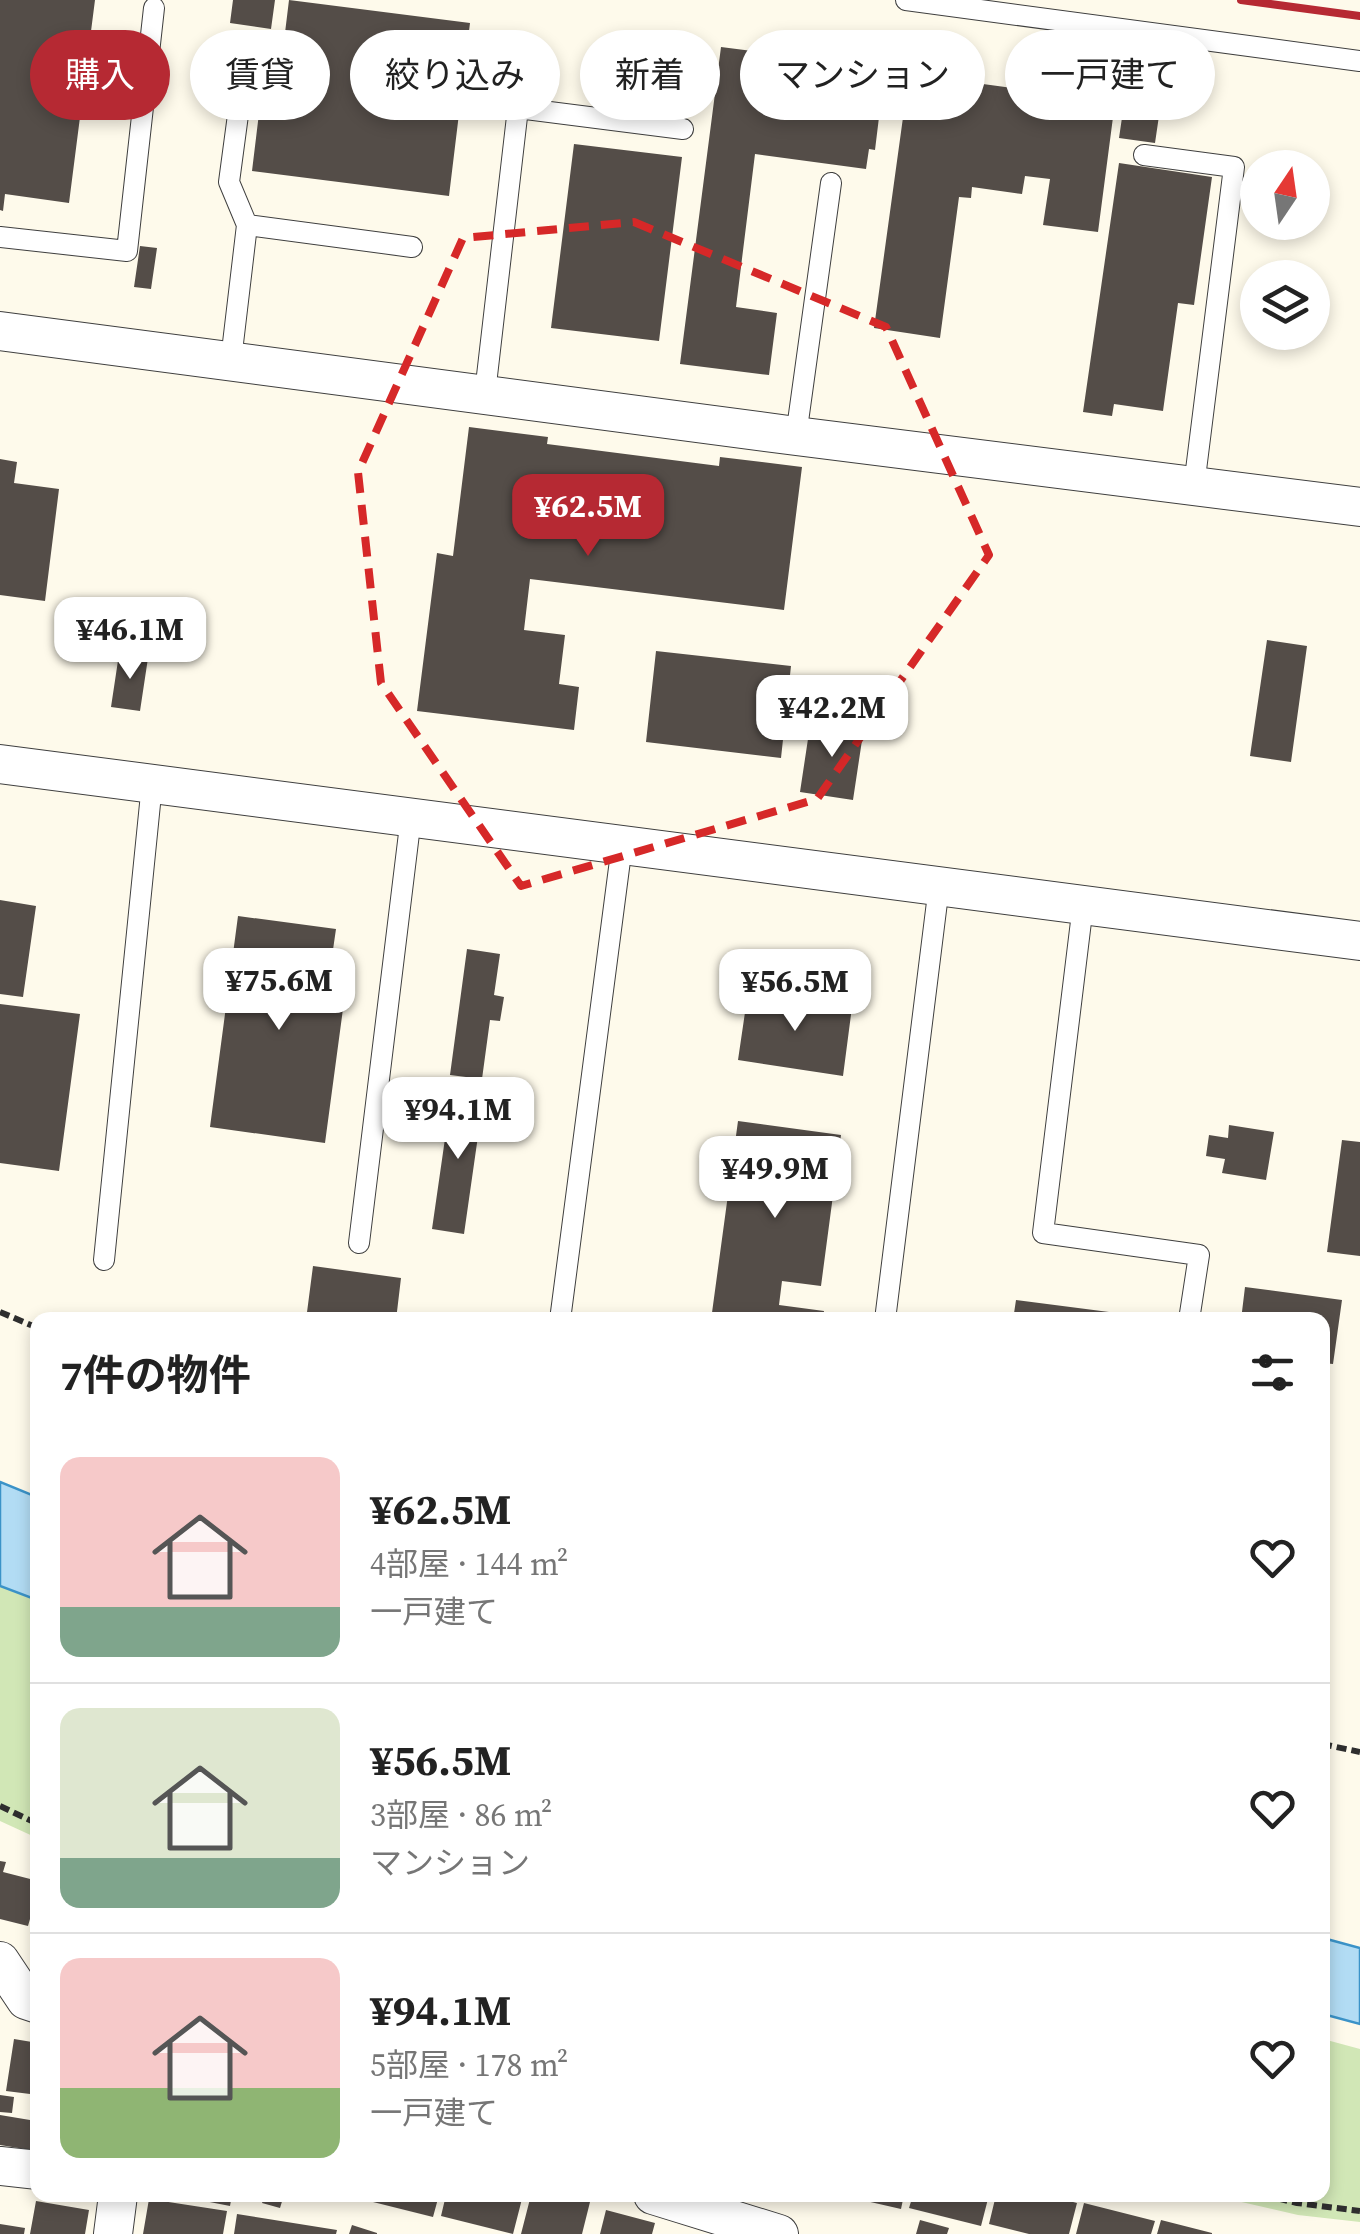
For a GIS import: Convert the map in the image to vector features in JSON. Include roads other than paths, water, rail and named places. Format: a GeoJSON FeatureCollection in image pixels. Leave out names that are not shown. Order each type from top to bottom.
{"type":"FeatureCollection","features":[{"type":"Feature","properties":{"kind":"street"},"geometry":{"type":"LineString","coordinates":[[0,331],[1360,507]]}},
{"type":"Feature","properties":{"kind":"street"},"geometry":{"type":"LineString","coordinates":[[0,764],[1360,941]]}},
{"type":"Feature","properties":{"kind":"street"},"geometry":{"type":"LineString","coordinates":[[0,1961],[30,2001]]}},
{"type":"Feature","properties":{"kind":"street"},"geometry":{"type":"LineString","coordinates":[[0,2166],[30,2169]]}},
{"type":"Feature","properties":{"kind":"street"},"geometry":{"type":"LineString","coordinates":[[113,2234],[117,2202]]}},
{"type":"Feature","properties":{"kind":"street"},"geometry":{"type":"LineString","coordinates":[[676,2202],[779,2234]]}},
{"type":"Feature","properties":{"kind":"lane"},"geometry":{"type":"LineString","coordinates":[[906,0],[1360,61]]}},
{"type":"Feature","properties":{"kind":"lane"},"geometry":{"type":"LineString","coordinates":[[0,237],[128,251],[154,8]]}},
{"type":"Feature","properties":{"kind":"lane"},"geometry":{"type":"LineString","coordinates":[[485,394],[518,108],[683,129]]}},
{"type":"Feature","properties":{"kind":"lane"},"geometry":{"type":"LineString","coordinates":[[231,360],[247,225],[229,182],[237,120]]}},
{"type":"Feature","properties":{"kind":"lane"},"geometry":{"type":"LineString","coordinates":[[1144,155],[1234,167],[1194,486]]}},
{"type":"Feature","properties":{"kind":"lane"},"geometry":{"type":"LineString","coordinates":[[796,436],[831,183]]}},
{"type":"Feature","properties":{"kind":"lane"},"geometry":{"type":"LineString","coordinates":[[247,225],[412,248]]}},
{"type":"Feature","properties":{"kind":"lane"},"geometry":{"type":"LineString","coordinates":[[104,1260],[152,784]]}},
{"type":"Feature","properties":{"kind":"lane"},"geometry":{"type":"LineString","coordinates":[[359,1243],[411,817]]}},
{"type":"Feature","properties":{"kind":"lane"},"geometry":{"type":"LineString","coordinates":[[561,1312],[622,844]]}},
{"type":"Feature","properties":{"kind":"lane"},"geometry":{"type":"LineString","coordinates":[[886,1312],[940,886]]}},
{"type":"Feature","properties":{"kind":"lane"},"geometry":{"type":"LineString","coordinates":[[1083,905],[1042,1233],[1199,1255],[1191,1312]]}},
{"type":"Feature","properties":{"kind":"water"},"geometry":{"type":"Polygon","coordinates":[[[0,1482],[30,1494],[30,1597],[0,1586],[0,1482]]]}},
{"type":"Feature","properties":{"kind":"water"},"geometry":{"type":"Polygon","coordinates":[[[1330,1940],[1360,1948],[1360,2024],[1330,2016],[1330,1940]]]}},
{"type":"Feature","properties":{"kind":"railway"},"geometry":{"type":"LineString","coordinates":[[1241,0],[1360,16]]}}]}
